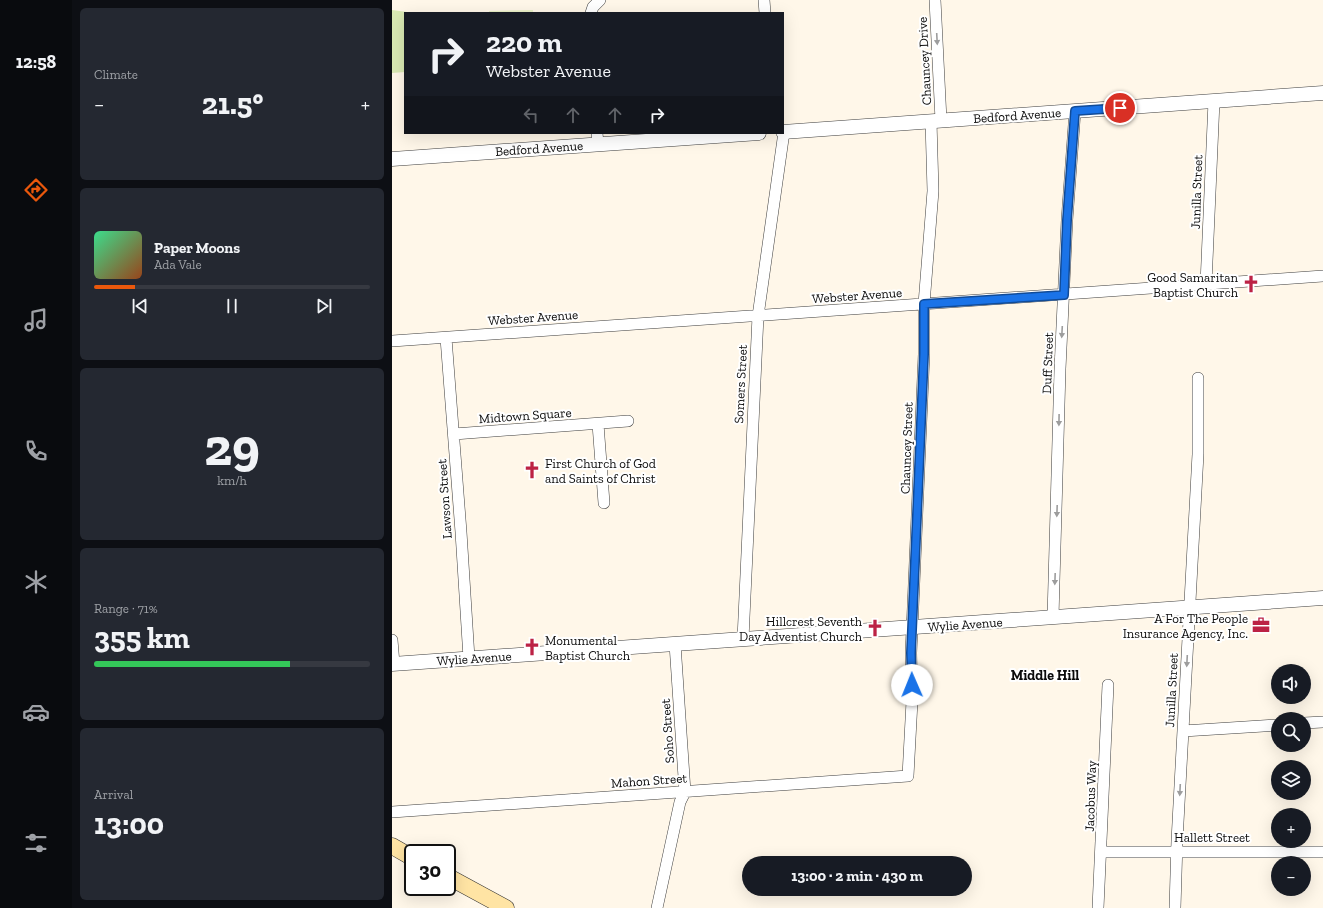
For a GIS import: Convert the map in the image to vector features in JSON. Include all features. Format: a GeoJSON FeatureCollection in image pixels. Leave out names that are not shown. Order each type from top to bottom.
{"type":"FeatureCollection","features":[{"type":"Feature","properties":{"kind":"main road"},"geometry":{"type":"LineString","coordinates":[[392,846],[404,853]]}},
{"type":"Feature","properties":{"kind":"main road"},"geometry":{"type":"LineString","coordinates":[[456,881],[506,908]]}},
{"type":"Feature","properties":{"kind":"street"},"geometry":{"type":"LineString","coordinates":[[591,12],[592,7],[600,0]]}},
{"type":"Feature","properties":{"kind":"street"},"geometry":{"type":"LineString","coordinates":[[764,0],[765,12]]}},
{"type":"Feature","properties":{"kind":"street","name":"Chauncey Drive"},"geometry":{"type":"LineString","coordinates":[[934,0],[936,120]]}},
{"type":"Feature","properties":{"kind":"street","name":"Bedford Avenue"},"geometry":{"type":"LineString","coordinates":[[784,132],[1323,93]]}},
{"type":"Feature","properties":{"kind":"street","name":"Junilla Street"},"geometry":{"type":"LineString","coordinates":[[1206,284],[1214,101]]}},
{"type":"Feature","properties":{"kind":"street","name":"Duff Street"},"geometry":{"type":"LineString","coordinates":[[1053,617],[1060,375],[1067,220],[1075,111]]}},
{"type":"Feature","properties":{"kind":"street","name":"Chauncey Street"},"geometry":{"type":"LineString","coordinates":[[908,776],[912,701],[911,653],[924,354],[924,304],[933,191],[936,120]]}},
{"type":"Feature","properties":{"kind":"street","name":"Bedford Avenue"},"geometry":{"type":"LineString","coordinates":[[392,159],[597,139],[732,134]]}},
{"type":"Feature","properties":{"kind":"street","name":"Somers Street"},"geometry":{"type":"LineString","coordinates":[[743,639],[758,316],[783,134]]}},
{"type":"Feature","properties":{"kind":"street","name":"Webster Avenue"},"geometry":{"type":"LineString","coordinates":[[392,341],[1323,276]]}},
{"type":"Feature","properties":{"kind":"street","name":"Lawson Street"},"geometry":{"type":"LineString","coordinates":[[446,338],[469,658]]}},
{"type":"Feature","properties":{"kind":"street","name":"Junilla Street"},"geometry":{"type":"LineString","coordinates":[[1175,908],[1198,454],[1198,378]]}},
{"type":"Feature","properties":{"kind":"street","name":"Midtown Square"},"geometry":{"type":"LineString","coordinates":[[454,434],[628,421]]}},
{"type":"Feature","properties":{"kind":"street"},"geometry":{"type":"LineString","coordinates":[[598,424],[604,503]]}},
{"type":"Feature","properties":{"kind":"street","name":"Wylie Avenue"},"geometry":{"type":"LineString","coordinates":[[393,664],[1323,598]]}},
{"type":"Feature","properties":{"kind":"street"},"geometry":{"type":"LineString","coordinates":[[392,640],[393,664]]}},
{"type":"Feature","properties":{"kind":"street","name":"Soho Street"},"geometry":{"type":"LineString","coordinates":[[657,908],[680,802],[685,792],[675,644]]}},
{"type":"Feature","properties":{"kind":"street","name":"Jacobus Way"},"geometry":{"type":"LineString","coordinates":[[1098,908],[1108,685]]}},
{"type":"Feature","properties":{"kind":"street"},"geometry":{"type":"LineString","coordinates":[[1311,723],[1323,722]]}},
{"type":"Feature","properties":{"kind":"street"},"geometry":{"type":"LineString","coordinates":[[1183,731],[1271,725]]}},
{"type":"Feature","properties":{"kind":"street","name":"Mahon Street"},"geometry":{"type":"LineString","coordinates":[[392,812],[908,776]]}},
{"type":"Feature","properties":{"kind":"street","name":"Hallett Street"},"geometry":{"type":"LineString","coordinates":[[1101,852],[1323,852]]}},
{"type":"Feature","properties":{"kind":"green space"},"geometry":{"type":"Polygon","coordinates":[[[392,10],[407,12],[404,12],[404,72],[392,73],[392,10]]]}},
{"type":"Feature","properties":{"kind":"green space"},"geometry":{"type":"Polygon","coordinates":[[[533,10],[533,12],[489,12],[533,10]]]}},
{"type":"Feature","properties":{"kind":"place","name":"Good Samaritan Baptist Church"},"geometry":{"type":"Point","coordinates":[1251,284]}},
{"type":"Feature","properties":{"kind":"place","name":"First Church of God and Saints of Christ"},"geometry":{"type":"Point","coordinates":[532,470]}},
{"type":"Feature","properties":{"kind":"place","name":"A For The People Insurance Agency, Inc."},"geometry":{"type":"Point","coordinates":[1261,625]}},
{"type":"Feature","properties":{"kind":"place","name":"Hillcrest Seventh Day Adventist Church"},"geometry":{"type":"Point","coordinates":[875,628]}},
{"type":"Feature","properties":{"kind":"place","name":"Monumental Baptist Church"},"geometry":{"type":"Point","coordinates":[532,647]}},
{"type":"Feature","properties":{"kind":"district","name":"Middle Hill"},"geometry":{"type":"Point","coordinates":[1045,675]}},
{"type":"Feature","properties":{"kind":"route"},"geometry":{"type":"LineString","coordinates":[[912,685],[911,653],[924,354],[924,304],[1064,295],[1067,220],[1075,111],[1120,108]]}}]}
